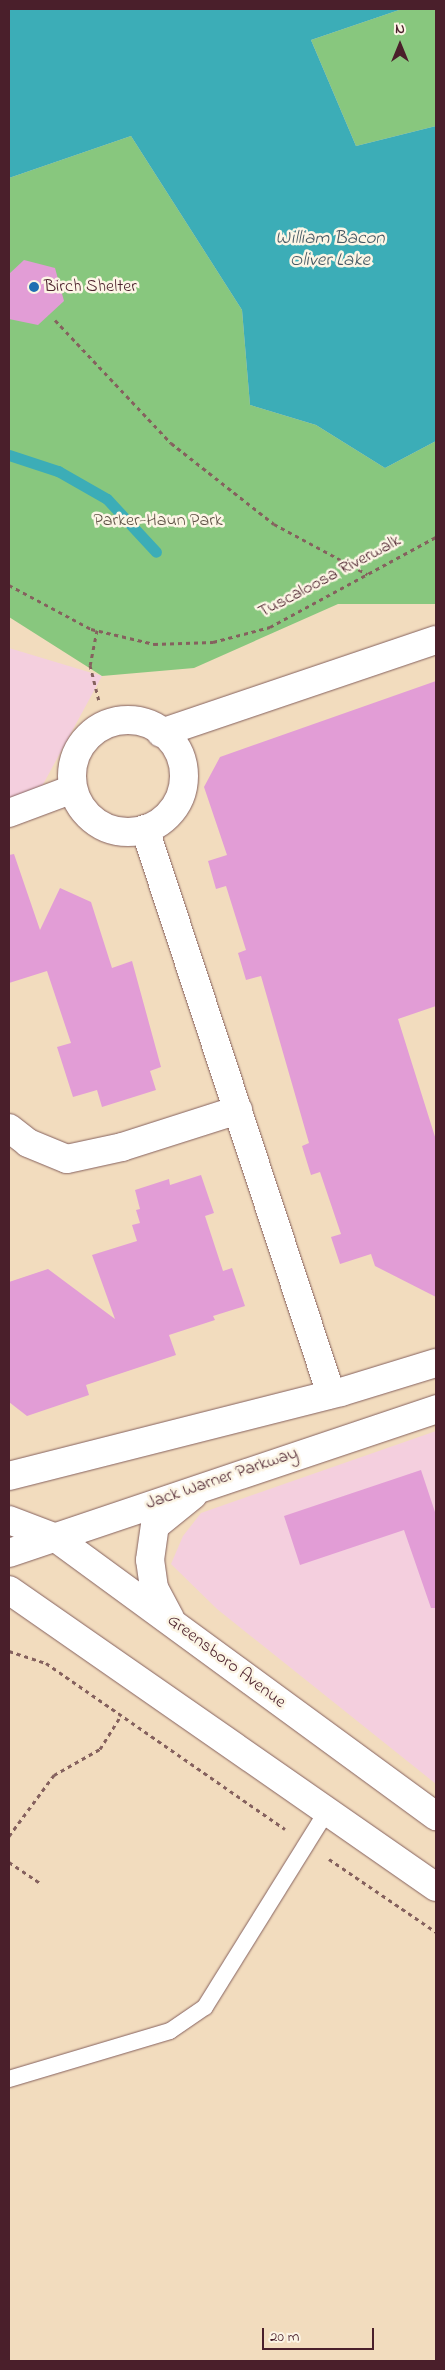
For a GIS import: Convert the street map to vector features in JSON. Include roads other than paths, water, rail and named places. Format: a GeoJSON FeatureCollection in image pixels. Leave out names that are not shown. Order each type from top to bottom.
{"type":"FeatureCollection","features":[{"type":"Feature","properties":{"kind":"main road"},"geometry":{"type":"LineString","coordinates":[[162,733],[436,640]]}},
{"type":"Feature","properties":{"kind":"main road"},"geometry":{"type":"LineString","coordinates":[[134,720],[151,725],[162,733],[178,752],[184,770],[182,788],[175,806],[162,820],[145,829],[126,832],[107,828],[91,819],[80,805],[73,789],[72,772],[76,754],[85,739],[100,728],[116,722],[134,720]]}},
{"type":"Feature","properties":{"kind":"main road"},"geometry":{"type":"LineString","coordinates":[[9,813],[73,789]]}},
{"type":"Feature","properties":{"kind":"main road"},"geometry":{"type":"LineString","coordinates":[[145,829],[331,1394]]}},
{"type":"Feature","properties":{"kind":"main road"},"geometry":{"type":"LineString","coordinates":[[9,1128],[28,1143],[67,1159],[122,1147],[238,1110]]}},
{"type":"Feature","properties":{"kind":"main road"},"geometry":{"type":"LineString","coordinates":[[9,1476],[331,1394],[436,1363]]}},
{"type":"Feature","properties":{"kind":"main road","name":"Jack Warner Parkway"},"geometry":{"type":"LineString","coordinates":[[9,1553],[206,1485],[436,1410]]}},
{"type":"Feature","properties":{"kind":"main road"},"geometry":{"type":"LineString","coordinates":[[171,1621],[154,1588],[150,1560],[155,1526],[206,1485]]}},
{"type":"Feature","properties":{"kind":"main road","name":"Greensboro Avenue"},"geometry":{"type":"LineString","coordinates":[[9,1520],[56,1538],[436,1816]]}},
{"type":"Feature","properties":{"kind":"main road"},"geometry":{"type":"LineString","coordinates":[[9,1590],[436,1887]]}},
{"type":"Feature","properties":{"kind":"lane"},"geometry":{"type":"LineString","coordinates":[[9,2079],[170,2031],[205,2007],[327,1811]]}},
{"type":"Feature","properties":{"kind":"water","name":"William Bacon Oliver Lake"},"geometry":{"type":"Polygon","coordinates":[[[9,9],[402,9],[311,40],[356,146],[436,126],[436,441],[385,468],[316,425],[250,405],[242,310],[131,136],[9,178],[9,9]]]}},
{"type":"Feature","properties":{"kind":"waterway"},"geometry":{"type":"LineString","coordinates":[[9,455],[58,471],[107,499],[156,552]]}},
{"type":"Feature","properties":{"kind":"place","name":"Birch Shelter"},"geometry":{"type":"Point","coordinates":[34,287]}},
{"type":"Feature","properties":{"kind":"park label","name":"Parker-Haun Park"},"geometry":{"type":"Point","coordinates":[158,521]}}]}
